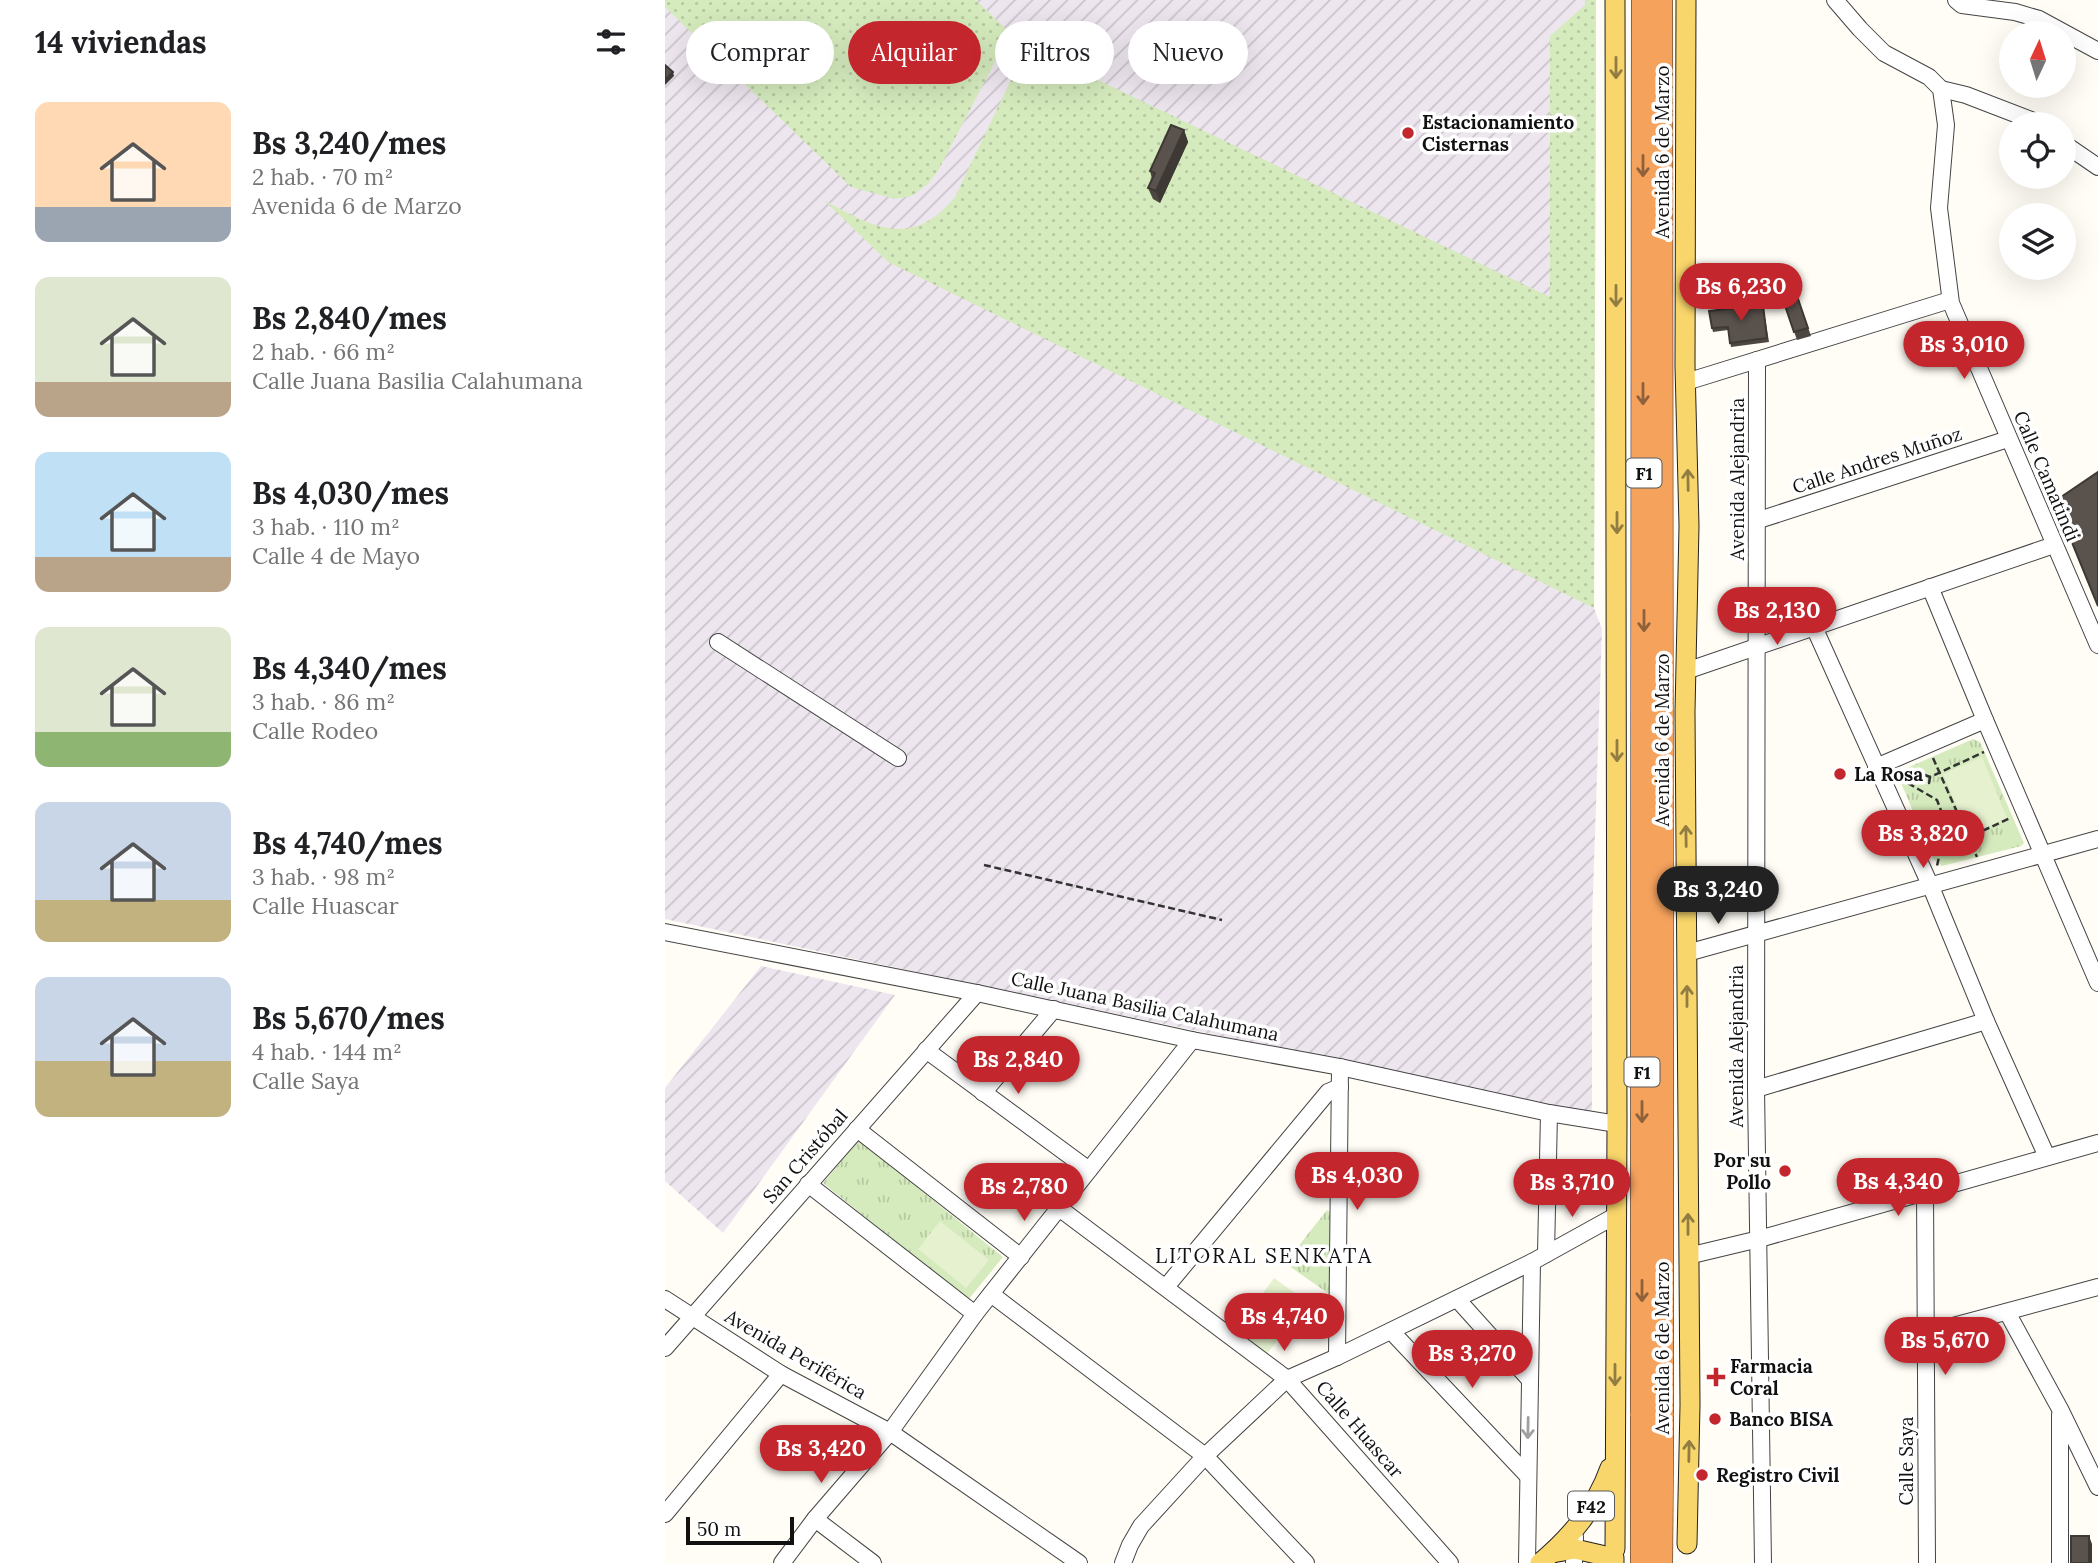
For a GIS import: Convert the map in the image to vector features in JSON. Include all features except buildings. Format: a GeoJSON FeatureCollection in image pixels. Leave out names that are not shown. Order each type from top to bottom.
{"type":"FeatureCollection","features":[{"type":"Feature","properties":{"kind":"highway","name":"Avenida 6 de Marzo"},"geometry":{"type":"LineString","coordinates":[[1643,0],[1652,1416],[1661,1563]]}},
{"type":"Feature","properties":{"kind":"highway","name":"Avenida 6 de Marzo"},"geometry":{"type":"LineString","coordinates":[[1642,1563],[1652,1416],[1661,0]]}},
{"type":"Feature","properties":{"kind":"main road"},"geometry":{"type":"LineString","coordinates":[[1615,0],[1615,1558]]}},
{"type":"Feature","properties":{"kind":"main road","name":"Avenida 6 de Marzo"},"geometry":{"type":"LineString","coordinates":[[1686,0],[1686,382],[1689,526],[1686,671],[1689,1405],[1687,1553]]}},
{"type":"Feature","properties":{"kind":"main road","name":"F42"},"geometry":{"type":"LineString","coordinates":[[1546,1558],[1575,1548],[1604,1483],[1614,1450]]}},
{"type":"Feature","properties":{"kind":"main road"},"geometry":{"type":"LineString","coordinates":[[1615,1558],[1621,1534],[1626,1527],[1651,1517],[1675,1525],[1687,1553]]}},
{"type":"Feature","properties":{"kind":"main road"},"geometry":{"type":"LineString","coordinates":[[1575,1548],[1615,1558]]}},
{"type":"Feature","properties":{"kind":"street"},"geometry":{"type":"LineString","coordinates":[[1835,0],[1884,53],[1929,77],[1941,89],[1966,95],[2010,112]]}},
{"type":"Feature","properties":{"kind":"street"},"geometry":{"type":"LineString","coordinates":[[1956,0],[1962,5],[2015,12],[2039,19],[2098,51]]}},
{"type":"Feature","properties":{"kind":"street","name":"Calle Camatindi"},"geometry":{"type":"LineString","coordinates":[[1941,89],[1946,125],[1940,208],[1950,300],[2098,645]]}},
{"type":"Feature","properties":{"kind":"street"},"geometry":{"type":"LineString","coordinates":[[2076,152],[2098,167]]}},
{"type":"Feature","properties":{"kind":"street"},"geometry":{"type":"LineString","coordinates":[[1686,382],[1950,300]]}},
{"type":"Feature","properties":{"kind":"street","name":"Avenida Alejandria"},"geometry":{"type":"LineString","coordinates":[[1757,360],[1759,520],[1756,1089],[1763,1563]]}},
{"type":"Feature","properties":{"kind":"street","name":"Calle Andres Muñoz"},"geometry":{"type":"LineString","coordinates":[[1759,520],[2008,439]]}},
{"type":"Feature","properties":{"kind":"street"},"geometry":{"type":"LineString","coordinates":[[1686,671],[2054,545]]}},
{"type":"Feature","properties":{"kind":"street"},"geometry":{"type":"LineString","coordinates":[[1930,587],[2098,983]]}},
{"type":"Feature","properties":{"kind":"street"},"geometry":{"type":"LineString","coordinates":[[1814,627],[1931,887],[1986,1021],[2047,1157]]}},
{"type":"Feature","properties":{"kind":"street"},"geometry":{"type":"LineString","coordinates":[[718,642],[898,758]]}},
{"type":"Feature","properties":{"kind":"street"},"geometry":{"type":"LineString","coordinates":[[1876,767],[1985,720]]}},
{"type":"Feature","properties":{"kind":"street"},"geometry":{"type":"LineString","coordinates":[[1687,953],[2098,839]]}},
{"type":"Feature","properties":{"kind":"street","name":"Calle Juana Basilia Calahumana"},"geometry":{"type":"LineString","coordinates":[[665,932],[977,993],[1192,1040],[1341,1067],[1549,1113],[1617,1124]]}},
{"type":"Feature","properties":{"kind":"street","name":"San Cristóbal"},"geometry":{"type":"LineString","coordinates":[[665,1348],[977,993]]}},
{"type":"Feature","properties":{"kind":"street"},"geometry":{"type":"LineString","coordinates":[[983,1093],[1054,1009]]}},
{"type":"Feature","properties":{"kind":"street"},"geometry":{"type":"LineString","coordinates":[[1756,1089],[1986,1021]]}},
{"type":"Feature","properties":{"kind":"street"},"geometry":{"type":"LineString","coordinates":[[782,1563],[815,1519],[890,1432],[975,1314],[1192,1040]]}},
{"type":"Feature","properties":{"kind":"street"},"geometry":{"type":"LineString","coordinates":[[926,1050],[1089,1170]]}},
{"type":"Feature","properties":{"kind":"street"},"geometry":{"type":"LineString","coordinates":[[1337,1357],[1341,1067]]}},
{"type":"Feature","properties":{"kind":"street"},"geometry":{"type":"LineString","coordinates":[[1166,1287],[1328,1093],[1340,1087]]}},
{"type":"Feature","properties":{"kind":"street"},"geometry":{"type":"LineString","coordinates":[[1527,1563],[1529,1379],[1549,1113]]}},
{"type":"Feature","properties":{"kind":"street"},"geometry":{"type":"LineString","coordinates":[[857,1129],[1021,1257]]}},
{"type":"Feature","properties":{"kind":"street"},"geometry":{"type":"LineString","coordinates":[[1688,1256],[1759,1239],[2098,1143]]}},
{"type":"Feature","properties":{"kind":"street"},"geometry":{"type":"LineString","coordinates":[[808,1184],[975,1314]]}},
{"type":"Feature","properties":{"kind":"street","name":"Calle Saya"},"geometry":{"type":"LineString","coordinates":[[1925,1191],[1927,1563]]}},
{"type":"Feature","properties":{"kind":"street","name":"Calle Huascar"},"geometry":{"type":"LineString","coordinates":[[1059,1208],[1287,1379],[1450,1563]]}},
{"type":"Feature","properties":{"kind":"street"},"geometry":{"type":"LineString","coordinates":[[1123,1563],[1142,1526],[1205,1456],[1287,1379],[1457,1299],[1615,1216]]}},
{"type":"Feature","properties":{"kind":"street"},"geometry":{"type":"LineString","coordinates":[[1927,1333],[2098,1287]]}},
{"type":"Feature","properties":{"kind":"street"},"geometry":{"type":"LineString","coordinates":[[992,1294],[1205,1456],[1305,1563]]}},
{"type":"Feature","properties":{"kind":"street","name":"Avenida Periférica"},"geometry":{"type":"LineString","coordinates":[[665,1299],[781,1374],[890,1432],[1079,1563]]}},
{"type":"Feature","properties":{"kind":"street"},"geometry":{"type":"LineString","coordinates":[[1457,1299],[1529,1379]]}},
{"type":"Feature","properties":{"kind":"street"},"geometry":{"type":"LineString","coordinates":[[2007,1312],[2060,1409],[2098,1487]]}},
{"type":"Feature","properties":{"kind":"street"},"geometry":{"type":"LineString","coordinates":[[1391,1331],[1527,1475]]}},
{"type":"Feature","properties":{"kind":"street"},"geometry":{"type":"LineString","coordinates":[[665,1514],[781,1374]]}},
{"type":"Feature","properties":{"kind":"street"},"geometry":{"type":"LineString","coordinates":[[2060,1409],[2060,1563]]}},
{"type":"Feature","properties":{"kind":"street"},"geometry":{"type":"LineString","coordinates":[[815,1519],[873,1563]]}},
{"type":"Feature","properties":{"kind":"path"},"geometry":{"type":"LineString","coordinates":[[1912,786],[1922,781],[1925,775],[1930,777],[1987,751]]}},
{"type":"Feature","properties":{"kind":"path"},"geometry":{"type":"LineString","coordinates":[[1932,755],[1979,860]]}},
{"type":"Feature","properties":{"kind":"path"},"geometry":{"type":"LineString","coordinates":[[1895,780],[1895,775],[1937,800],[1946,824],[1939,869],[1932,864]]}},
{"type":"Feature","properties":{"kind":"path"},"geometry":{"type":"LineString","coordinates":[[1914,824],[1942,812]]}},
{"type":"Feature","properties":{"kind":"path"},"geometry":{"type":"LineString","coordinates":[[1941,850],[1950,846],[1954,840],[1959,842],[2016,816]]}},
{"type":"Feature","properties":{"kind":"path"},"geometry":{"type":"LineString","coordinates":[[984,865],[1222,920]]}},
{"type":"Feature","properties":{"kind":"shaded area"},"geometry":{"type":"Polygon","coordinates":[[[665,0],[1596,0],[1594,608],[1602,629],[1592,922],[1592,1114],[665,919],[665,0]]]}},
{"type":"Feature","properties":{"kind":"shaded area"},"geometry":{"type":"Polygon","coordinates":[[[761,966],[895,995],[723,1233],[665,1181],[665,1088],[761,966]]]}},
{"type":"Feature","properties":{"kind":"green space"},"geometry":{"type":"Polygon","coordinates":[[[665,0],[976,0],[998,21],[995,21],[995,62],[938,171],[928,184],[912,196],[895,199],[851,187],[745,84],[834,84],[834,21],[686,21],[686,27],[665,7],[665,0]]]}},
{"type":"Feature","properties":{"kind":"green space"},"geometry":{"type":"Polygon","coordinates":[[[1585,0],[1596,0],[1594,608],[888,262],[824,200],[860,219],[892,229],[923,223],[939,213],[955,197],[1009,84],[1106,84],[1550,297],[1550,36],[1585,5],[1585,0]]]}},
{"type":"Feature","properties":{"kind":"green space"},"geometry":{"type":"Polygon","coordinates":[[[1973,739],[1980,742],[2024,843],[1942,866],[1934,860],[1898,776],[1900,771],[1973,739]]]}},
{"type":"Feature","properties":{"kind":"green space"},"geometry":{"type":"Polygon","coordinates":[[[1982,757],[2007,818],[1969,835],[1943,774],[1982,757]]]}},
{"type":"Feature","properties":{"kind":"green space"},"geometry":{"type":"Polygon","coordinates":[[[859,1140],[1003,1257],[968,1300],[823,1183],[859,1140]]]}},
{"type":"Feature","properties":{"kind":"green space"},"geometry":{"type":"Polygon","coordinates":[[[1327,1210],[1338,1217],[1337,1291],[1329,1294],[1285,1263],[1327,1210]]]}},
{"type":"Feature","properties":{"kind":"green space"},"geometry":{"type":"Polygon","coordinates":[[[940,1221],[989,1260],[966,1288],[918,1249],[940,1221]]]}},
{"type":"Feature","properties":{"kind":"green space"},"geometry":{"type":"Polygon","coordinates":[[[1274,1278],[1306,1301],[1267,1354],[1235,1331],[1274,1278]]]}},
{"type":"Feature","properties":{"kind":"place","name":"Estacionamiento Cisternas"},"geometry":{"type":"Point","coordinates":[1408,133]}},
{"type":"Feature","properties":{"kind":"place","name":"La Rosa"},"geometry":{"type":"Point","coordinates":[1840,774]}},
{"type":"Feature","properties":{"kind":"place","name":"Por su Pollo"},"geometry":{"type":"Point","coordinates":[1785,1171]}},
{"type":"Feature","properties":{"kind":"place","name":"Farmacia Coral"},"geometry":{"type":"Point","coordinates":[1716,1377]}},
{"type":"Feature","properties":{"kind":"place","name":"Banco BISA"},"geometry":{"type":"Point","coordinates":[1715,1419]}},
{"type":"Feature","properties":{"kind":"place","name":"Registro Civil"},"geometry":{"type":"Point","coordinates":[1702,1475]}},
{"type":"Feature","properties":{"kind":"district","name":"LITORAL SENKATA"},"geometry":{"type":"Point","coordinates":[1264,1255]}}]}
